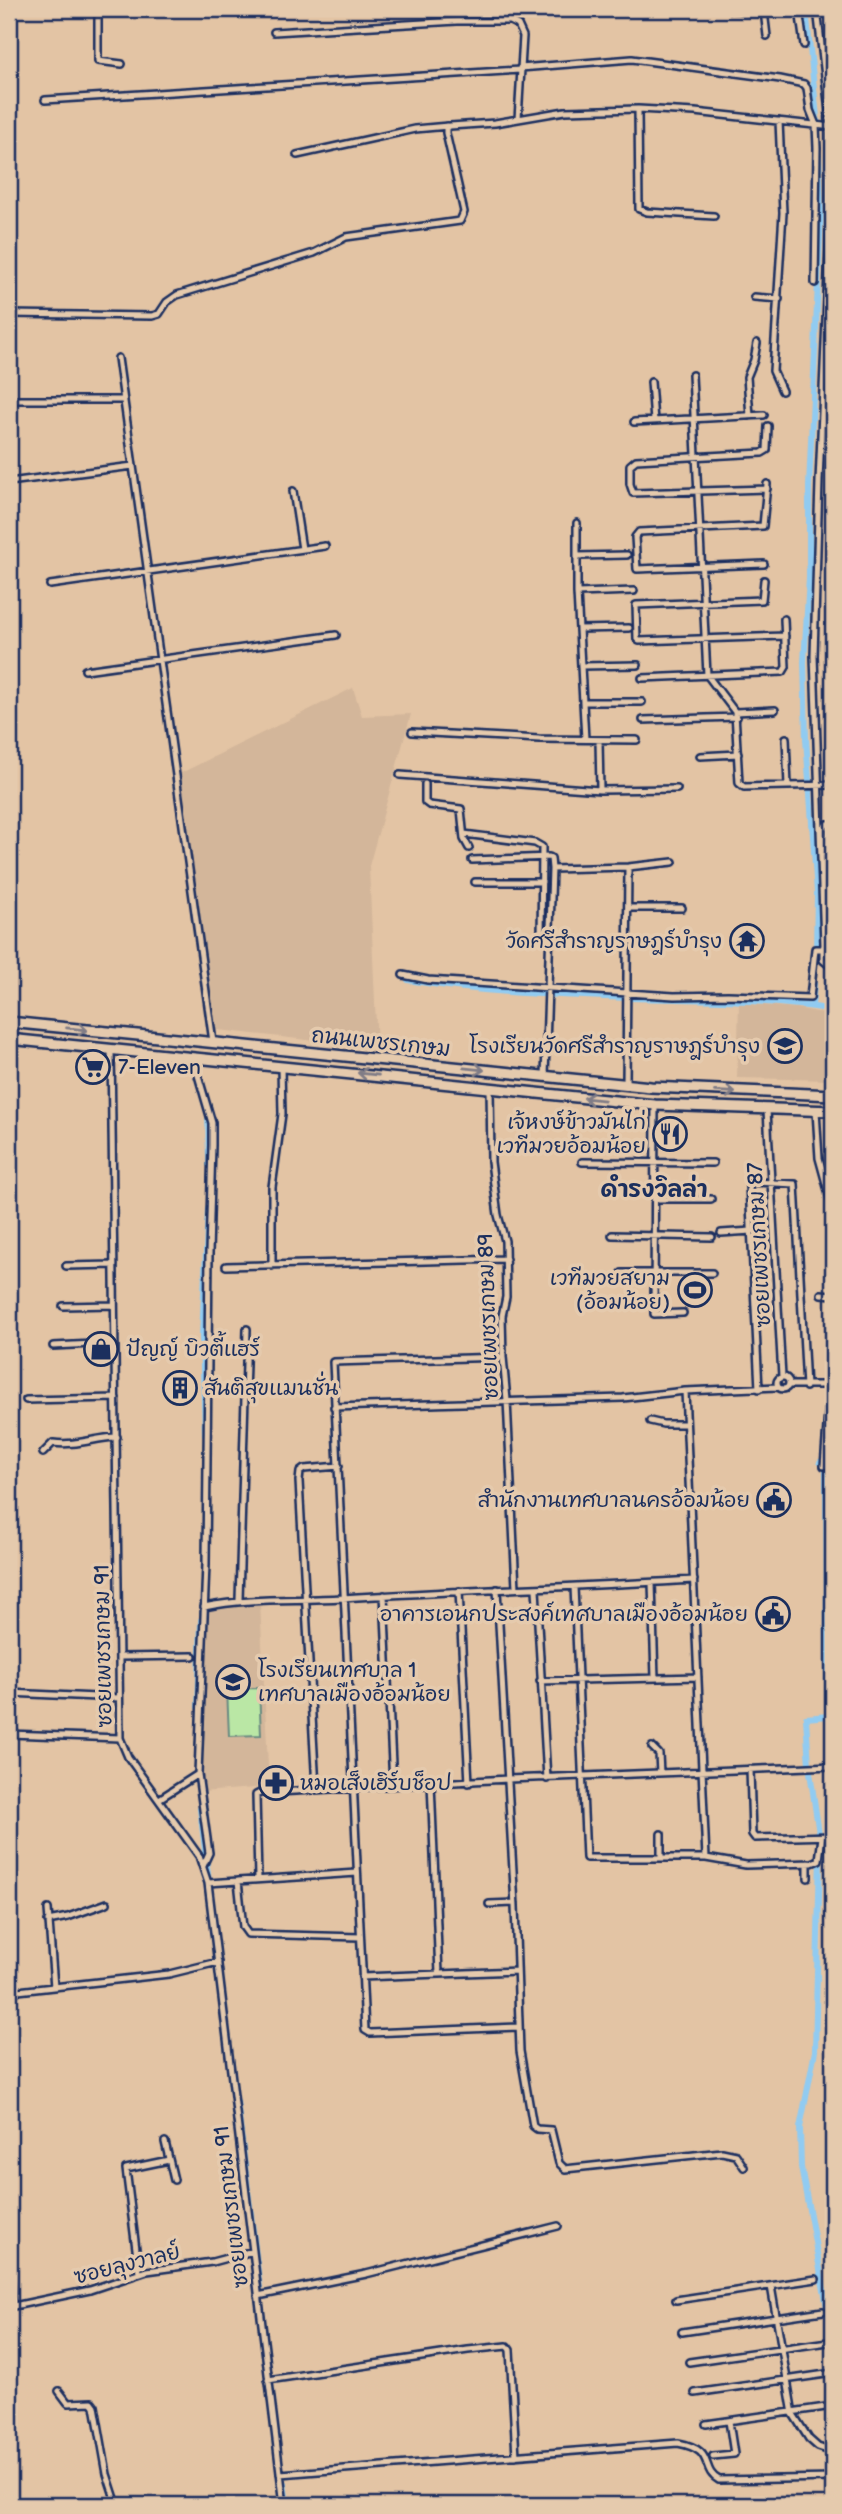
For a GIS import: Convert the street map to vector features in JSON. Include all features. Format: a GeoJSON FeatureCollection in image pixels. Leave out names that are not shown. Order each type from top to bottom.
{"type":"FeatureCollection","features":[{"type":"Feature","properties":{"kind":"main road","name":"ถนนเพชรเกษม"},"geometry":{"type":"LineString","coordinates":[[9,1022],[626,1084],[699,1090],[833,1095]]}},
{"type":"Feature","properties":{"kind":"main road","name":"ถนนเพชรเกษม"},"geometry":{"type":"LineString","coordinates":[[9,1039],[654,1105],[833,1111]]}},
{"type":"Feature","properties":{"kind":"main road"},"geometry":{"type":"LineString","coordinates":[[699,1090],[699,1107]]}},
{"type":"Feature","properties":{"kind":"main road"},"geometry":{"type":"LineString","coordinates":[[766,1093],[767,1110]]}},
{"type":"Feature","properties":{"kind":"main road"},"geometry":{"type":"LineString","coordinates":[[796,1094],[796,1111]]}},
{"type":"Feature","properties":{"kind":"street"},"geometry":{"type":"LineString","coordinates":[[98,9],[98,61],[122,64]]}},
{"type":"Feature","properties":{"kind":"street"},"geometry":{"type":"LineString","coordinates":[[730,9],[783,9]]}},
{"type":"Feature","properties":{"kind":"street"},"geometry":{"type":"LineString","coordinates":[[799,9],[804,45]]}},
{"type":"Feature","properties":{"kind":"street"},"geometry":{"type":"LineString","coordinates":[[403,975],[428,980],[626,996],[750,995],[807,1000],[810,997],[820,949],[814,656],[830,227],[830,127],[817,9]]}},
{"type":"Feature","properties":{"kind":"street"},"geometry":{"type":"LineString","coordinates":[[764,11],[767,36]]}},
{"type":"Feature","properties":{"kind":"street"},"geometry":{"type":"LineString","coordinates":[[274,32],[502,20],[517,24],[522,29],[518,119]]}},
{"type":"Feature","properties":{"kind":"street"},"geometry":{"type":"LineString","coordinates":[[45,100],[643,60],[796,81],[807,88],[810,110],[816,125],[815,283]]}},
{"type":"Feature","properties":{"kind":"street"},"geometry":{"type":"LineString","coordinates":[[638,109],[639,209],[647,212],[713,216]]}},
{"type":"Feature","properties":{"kind":"street"},"geometry":{"type":"LineString","coordinates":[[297,155],[415,130],[565,111],[695,111],[830,127]]}},
{"type":"Feature","properties":{"kind":"street"},"geometry":{"type":"LineString","coordinates":[[779,121],[783,213],[773,371],[782,391]]}},
{"type":"Feature","properties":{"kind":"street"},"geometry":{"type":"LineString","coordinates":[[9,314],[152,316],[159,314],[167,302],[177,295],[289,262],[346,237],[460,221],[464,212],[446,133],[446,128],[450,126]]}},
{"type":"Feature","properties":{"kind":"street"},"geometry":{"type":"LineString","coordinates":[[754,297],[779,299]]}},
{"type":"Feature","properties":{"kind":"street"},"geometry":{"type":"LineString","coordinates":[[750,416],[747,377],[757,343]]}},
{"type":"Feature","properties":{"kind":"street"},"geometry":{"type":"LineString","coordinates":[[118,358],[212,1042]]}},
{"type":"Feature","properties":{"kind":"street"},"geometry":{"type":"LineString","coordinates":[[692,375],[707,675],[736,714],[740,786],[833,785]]}},
{"type":"Feature","properties":{"kind":"street"},"geometry":{"type":"LineString","coordinates":[[651,382],[654,421]]}},
{"type":"Feature","properties":{"kind":"street"},"geometry":{"type":"LineString","coordinates":[[9,400],[124,400]]}},
{"type":"Feature","properties":{"kind":"street"},"geometry":{"type":"LineString","coordinates":[[634,422],[764,415]]}},
{"type":"Feature","properties":{"kind":"street"},"geometry":{"type":"LineString","coordinates":[[764,564],[636,568],[635,537],[639,532],[763,526],[767,486],[698,492],[638,493],[631,490],[630,484],[632,461],[762,453],[767,450],[768,426]]}},
{"type":"Feature","properties":{"kind":"street"},"geometry":{"type":"LineString","coordinates":[[9,482],[132,466]]}},
{"type":"Feature","properties":{"kind":"street"},"geometry":{"type":"LineString","coordinates":[[293,491],[302,549]]}},
{"type":"Feature","properties":{"kind":"street"},"geometry":{"type":"LineString","coordinates":[[577,523],[577,593],[585,739]]}},
{"type":"Feature","properties":{"kind":"street"},"geometry":{"type":"LineString","coordinates":[[50,585],[325,546]]}},
{"type":"Feature","properties":{"kind":"street"},"geometry":{"type":"LineString","coordinates":[[577,556],[627,555]]}},
{"type":"Feature","properties":{"kind":"street"},"geometry":{"type":"LineString","coordinates":[[764,580],[762,600],[636,606],[636,633],[639,641],[785,636]]}},
{"type":"Feature","properties":{"kind":"street"},"geometry":{"type":"LineString","coordinates":[[577,593],[634,591]]}},
{"type":"Feature","properties":{"kind":"street"},"geometry":{"type":"LineString","coordinates":[[642,678],[783,671],[786,667],[784,619]]}},
{"type":"Feature","properties":{"kind":"street"},"geometry":{"type":"LineString","coordinates":[[579,629],[629,628]]}},
{"type":"Feature","properties":{"kind":"street"},"geometry":{"type":"LineString","coordinates":[[85,670],[336,635]]}},
{"type":"Feature","properties":{"kind":"street"},"geometry":{"type":"LineString","coordinates":[[581,666],[638,664]]}},
{"type":"Feature","properties":{"kind":"street"},"geometry":{"type":"LineString","coordinates":[[583,702],[642,702]]}},
{"type":"Feature","properties":{"kind":"street"},"geometry":{"type":"LineString","coordinates":[[643,720],[775,710]]}},
{"type":"Feature","properties":{"kind":"street"},"geometry":{"type":"LineString","coordinates":[[412,732],[637,740]]}},
{"type":"Feature","properties":{"kind":"street"},"geometry":{"type":"LineString","coordinates":[[786,738],[788,786]]}},
{"type":"Feature","properties":{"kind":"street"},"geometry":{"type":"LineString","coordinates":[[599,740],[600,790]]}},
{"type":"Feature","properties":{"kind":"street"},"geometry":{"type":"LineString","coordinates":[[700,756],[738,754]]}},
{"type":"Feature","properties":{"kind":"street"},"geometry":{"type":"LineString","coordinates":[[400,775],[600,790],[677,789]]}},
{"type":"Feature","properties":{"kind":"street"},"geometry":{"type":"LineString","coordinates":[[425,784],[425,802],[429,805],[461,808],[464,834],[469,848]]}},
{"type":"Feature","properties":{"kind":"street"},"geometry":{"type":"LineString","coordinates":[[833,824],[827,824],[823,829],[827,861],[833,863]]}},
{"type":"Feature","properties":{"kind":"street"},"geometry":{"type":"LineString","coordinates":[[464,834],[538,844],[542,847],[541,939]]}},
{"type":"Feature","properties":{"kind":"street"},"geometry":{"type":"LineString","coordinates":[[472,860],[551,858],[545,1076]]}},
{"type":"Feature","properties":{"kind":"street"},"geometry":{"type":"LineString","coordinates":[[552,869],[628,867],[673,862]]}},
{"type":"Feature","properties":{"kind":"street"},"geometry":{"type":"LineString","coordinates":[[626,1084],[628,867]]}},
{"type":"Feature","properties":{"kind":"street"},"geometry":{"type":"LineString","coordinates":[[475,882],[542,882]]}},
{"type":"Feature","properties":{"kind":"street"},"geometry":{"type":"LineString","coordinates":[[833,902],[829,905],[828,934],[828,938],[833,941]]}},
{"type":"Feature","properties":{"kind":"street"},"geometry":{"type":"LineString","coordinates":[[628,908],[682,908]]}},
{"type":"Feature","properties":{"kind":"street"},"geometry":{"type":"LineString","coordinates":[[820,949],[824,962],[833,968]]}},
{"type":"Feature","properties":{"kind":"street","name":"ซอยเพชรเกษม 91"},"geometry":{"type":"LineString","coordinates":[[111,1049],[120,1738],[128,1757],[204,1866],[208,1883],[253,2251],[263,2296],[286,2473],[284,2505]]}},
{"type":"Feature","properties":{"kind":"street"},"geometry":{"type":"LineString","coordinates":[[193,1057],[208,1108],[212,1145],[204,1607],[198,1774],[209,1847],[204,1866]]}},
{"type":"Feature","properties":{"kind":"street"},"geometry":{"type":"LineString","coordinates":[[272,1266],[272,1187],[282,1114],[281,1066]]}},
{"type":"Feature","properties":{"kind":"street","name":"ซอยเพชรเกษม 89"},"geometry":{"type":"LineString","coordinates":[[490,1087],[491,1162],[506,1259],[506,1297],[502,1316],[503,1357],[516,1588]]}},
{"type":"Feature","properties":{"kind":"street"},"geometry":{"type":"LineString","coordinates":[[654,1105],[654,1314],[683,1313]]}},
{"type":"Feature","properties":{"kind":"street","name":"ซอยเพชรเกษม 87"},"geometry":{"type":"LineString","coordinates":[[767,1110],[782,1377]]}},
{"type":"Feature","properties":{"kind":"street"},"geometry":{"type":"LineString","coordinates":[[816,1111],[819,1158],[833,1209]]}},
{"type":"Feature","properties":{"kind":"street"},"geometry":{"type":"LineString","coordinates":[[582,1162],[713,1163]]}},
{"type":"Feature","properties":{"kind":"street"},"geometry":{"type":"LineString","coordinates":[[759,1389],[749,1185],[752,1182],[795,1184],[806,1387]]}},
{"type":"Feature","properties":{"kind":"street"},"geometry":{"type":"LineString","coordinates":[[654,1199],[711,1199]]}},
{"type":"Feature","properties":{"kind":"street"},"geometry":{"type":"LineString","coordinates":[[721,1233],[752,1231]]}},
{"type":"Feature","properties":{"kind":"street"},"geometry":{"type":"LineString","coordinates":[[612,1235],[712,1237]]}},
{"type":"Feature","properties":{"kind":"street"},"geometry":{"type":"LineString","coordinates":[[226,1266],[506,1259]]}},
{"type":"Feature","properties":{"kind":"street"},"geometry":{"type":"LineString","coordinates":[[66,1266],[114,1265]]}},
{"type":"Feature","properties":{"kind":"street"},"geometry":{"type":"LineString","coordinates":[[622,1273],[712,1273]]}},
{"type":"Feature","properties":{"kind":"street"},"geometry":{"type":"LineString","coordinates":[[821,1294],[833,1295]]}},
{"type":"Feature","properties":{"kind":"street"},"geometry":{"type":"LineString","coordinates":[[63,1306],[114,1305]]}},
{"type":"Feature","properties":{"kind":"street"},"geometry":{"type":"LineString","coordinates":[[239,1600],[247,1329]]}},
{"type":"Feature","properties":{"kind":"street"},"geometry":{"type":"LineString","coordinates":[[53,1346],[114,1343]]}},
{"type":"Feature","properties":{"kind":"street"},"geometry":{"type":"LineString","coordinates":[[824,1466],[833,1345]]}},
{"type":"Feature","properties":{"kind":"street"},"geometry":{"type":"LineString","coordinates":[[503,1357],[332,1362],[362,1977],[367,2032],[518,2027]]}},
{"type":"Feature","properties":{"kind":"street"},"geometry":{"type":"LineString","coordinates":[[778,1387],[778,1380],[782,1377],[788,1379],[789,1385]]}},
{"type":"Feature","properties":{"kind":"street"},"geometry":{"type":"LineString","coordinates":[[789,1385],[831,1385]]}},
{"type":"Feature","properties":{"kind":"street"},"geometry":{"type":"LineString","coordinates":[[334,1407],[623,1398],[685,1391],[778,1387],[784,1390],[789,1385]]}},
{"type":"Feature","properties":{"kind":"street"},"geometry":{"type":"LineString","coordinates":[[685,1391],[706,1858]]}},
{"type":"Feature","properties":{"kind":"street"},"geometry":{"type":"LineString","coordinates":[[26,1400],[116,1398]]}},
{"type":"Feature","properties":{"kind":"street"},"geometry":{"type":"LineString","coordinates":[[650,1421],[686,1424]]}},
{"type":"Feature","properties":{"kind":"street"},"geometry":{"type":"LineString","coordinates":[[43,1453],[52,1443],[78,1445],[97,1438],[117,1437]]}},
{"type":"Feature","properties":{"kind":"street"},"geometry":{"type":"LineString","coordinates":[[316,1788],[300,1472],[304,1469],[339,1466]]}},
{"type":"Feature","properties":{"kind":"street"},"geometry":{"type":"LineString","coordinates":[[204,1607],[239,1600],[307,1600],[694,1580]]}},
{"type":"Feature","properties":{"kind":"street"},"geometry":{"type":"LineString","coordinates":[[652,1583],[655,1678]]}},
{"type":"Feature","properties":{"kind":"street"},"geometry":{"type":"LineString","coordinates":[[574,1587],[586,1858],[706,1858],[746,1865],[816,1863],[819,1860],[822,1837]]}},
{"type":"Feature","properties":{"kind":"street"},"geometry":{"type":"LineString","coordinates":[[497,1589],[515,1903],[518,2027],[523,2076],[533,2126],[553,2132],[561,2166],[565,2169],[722,2152],[736,2155],[744,2167]]}},
{"type":"Feature","properties":{"kind":"street"},"geometry":{"type":"LineString","coordinates":[[536,1589],[547,1779]]}},
{"type":"Feature","properties":{"kind":"street"},"geometry":{"type":"LineString","coordinates":[[460,1591],[469,1783]]}},
{"type":"Feature","properties":{"kind":"street"},"geometry":{"type":"LineString","coordinates":[[384,1595],[393,1785]]}},
{"type":"Feature","properties":{"kind":"street"},"geometry":{"type":"LineString","coordinates":[[119,1657],[194,1656]]}},
{"type":"Feature","properties":{"kind":"street"},"geometry":{"type":"LineString","coordinates":[[540,1681],[698,1677]]}},
{"type":"Feature","properties":{"kind":"street"},"geometry":{"type":"LineString","coordinates":[[9,1693],[119,1698]]}},
{"type":"Feature","properties":{"kind":"street"},"geometry":{"type":"LineString","coordinates":[[9,1734],[120,1738]]}},
{"type":"Feature","properties":{"kind":"street"},"geometry":{"type":"LineString","coordinates":[[653,1747],[659,1754],[660,1773]]}},
{"type":"Feature","properties":{"kind":"street"},"geometry":{"type":"LineString","coordinates":[[258,1879],[256,1795],[316,1788],[833,1766]]}},
{"type":"Feature","properties":{"kind":"street"},"geometry":{"type":"LineString","coordinates":[[750,1769],[752,1834],[755,1838],[833,1836]]}},
{"type":"Feature","properties":{"kind":"street"},"geometry":{"type":"LineString","coordinates":[[159,1799],[198,1774]]}},
{"type":"Feature","properties":{"kind":"street"},"geometry":{"type":"LineString","coordinates":[[431,1783],[439,1974]]}},
{"type":"Feature","properties":{"kind":"street"},"geometry":{"type":"LineString","coordinates":[[661,1834],[661,1858]]}},
{"type":"Feature","properties":{"kind":"street"},"geometry":{"type":"LineString","coordinates":[[808,1863],[808,1878]]}},
{"type":"Feature","properties":{"kind":"street"},"geometry":{"type":"LineString","coordinates":[[208,1883],[357,1872]]}},
{"type":"Feature","properties":{"kind":"street"},"geometry":{"type":"LineString","coordinates":[[238,1881],[243,1927],[248,1934],[360,1937]]}},
{"type":"Feature","properties":{"kind":"street"},"geometry":{"type":"LineString","coordinates":[[48,1921],[107,1903]]}},
{"type":"Feature","properties":{"kind":"street"},"geometry":{"type":"LineString","coordinates":[[489,1904],[515,1903]]}},
{"type":"Feature","properties":{"kind":"street"},"geometry":{"type":"LineString","coordinates":[[48,1909],[54,1987]]}},
{"type":"Feature","properties":{"kind":"street"},"geometry":{"type":"LineString","coordinates":[[9,1992],[169,1974],[218,1962]]}},
{"type":"Feature","properties":{"kind":"street"},"geometry":{"type":"LineString","coordinates":[[362,1977],[517,1971]]}},
{"type":"Feature","properties":{"kind":"street"},"geometry":{"type":"LineString","coordinates":[[165,2142],[174,2180]]}},
{"type":"Feature","properties":{"kind":"street"},"geometry":{"type":"LineString","coordinates":[[139,2273],[126,2169],[169,2160]]}},
{"type":"Feature","properties":{"kind":"street"},"geometry":{"type":"LineString","coordinates":[[9,2226],[11,2307]]}},
{"type":"Feature","properties":{"kind":"street"},"geometry":{"type":"LineString","coordinates":[[263,2296],[558,2226]]}},
{"type":"Feature","properties":{"kind":"street","name":"ซอยลุงวาลย์"},"geometry":{"type":"LineString","coordinates":[[11,2307],[90,2290],[139,2273],[212,2262],[253,2251]]}},
{"type":"Feature","properties":{"kind":"street"},"geometry":{"type":"LineString","coordinates":[[676,2300],[816,2279]]}},
{"type":"Feature","properties":{"kind":"street"},"geometry":{"type":"LineString","coordinates":[[771,2286],[792,2412],[809,2439],[833,2452]]}},
{"type":"Feature","properties":{"kind":"street"},"geometry":{"type":"LineString","coordinates":[[682,2332],[823,2311]]}},
{"type":"Feature","properties":{"kind":"street"},"geometry":{"type":"LineString","coordinates":[[689,2362],[828,2342]]}},
{"type":"Feature","properties":{"kind":"street"},"geometry":{"type":"LineString","coordinates":[[274,2380],[507,2346],[510,2350],[516,2456]]}},
{"type":"Feature","properties":{"kind":"street"},"geometry":{"type":"LineString","coordinates":[[695,2393],[833,2373]]}},
{"type":"Feature","properties":{"kind":"street"},"geometry":{"type":"LineString","coordinates":[[59,2391],[68,2403],[92,2402],[95,2406],[107,2474],[117,2505]]}},
{"type":"Feature","properties":{"kind":"street"},"geometry":{"type":"LineString","coordinates":[[706,2424],[833,2406]]}},
{"type":"Feature","properties":{"kind":"street"},"geometry":{"type":"LineString","coordinates":[[713,2456],[734,2455],[729,2421]]}},
{"type":"Feature","properties":{"kind":"street"},"geometry":{"type":"LineString","coordinates":[[286,2473],[678,2443],[702,2452],[712,2475],[719,2480],[833,2478]]}},
{"type":"Feature","properties":{"kind":"shaded area"},"geometry":{"type":"Polygon","coordinates":[[[353,688],[362,716],[411,714],[369,866],[377,1048],[210,1029],[173,777],[353,688]]]}},
{"type":"Feature","properties":{"kind":"shaded area","name":"โรงเรียนวัดศรีสําราญราษฎร์บํารุง"},"geometry":{"type":"Polygon","coordinates":[[[739,1003],[796,1008],[833,1015],[833,1080],[737,1078],[739,1003]]]}},
{"type":"Feature","properties":{"kind":"shaded area","name":"โรงเรียนเทศบาล 1 เทศบาลเมืองอ้อมน้อย"},"geometry":{"type":"Polygon","coordinates":[[[260,1602],[269,1787],[201,1792],[204,1604],[260,1602]]]}},
{"type":"Feature","properties":{"kind":"green space"},"geometry":{"type":"Polygon","coordinates":[[[259,1688],[261,1735],[229,1736],[227,1689],[259,1688]]]}},
{"type":"Feature","properties":{"kind":"waterway"},"geometry":{"type":"LineString","coordinates":[[806,9],[818,127]]}},
{"type":"Feature","properties":{"kind":"waterway"},"geometry":{"type":"LineString","coordinates":[[816,952],[817,893],[806,739],[804,662],[821,213],[819,155]]}},
{"type":"Feature","properties":{"kind":"waterway"},"geometry":{"type":"LineString","coordinates":[[408,980],[519,993],[758,1001],[833,1010]]}},
{"type":"Feature","properties":{"kind":"waterway"},"geometry":{"type":"LineString","coordinates":[[812,1006],[814,984]]}},
{"type":"Feature","properties":{"kind":"waterway"},"geometry":{"type":"LineString","coordinates":[[208,1111],[209,1165]]}},
{"type":"Feature","properties":{"kind":"waterway"},"geometry":{"type":"LineString","coordinates":[[205,1435],[202,1336],[208,1208]]}},
{"type":"Feature","properties":{"kind":"waterway"},"geometry":{"type":"LineString","coordinates":[[820,1462],[826,1466],[828,1716],[806,1718],[809,1765],[820,1841]]}},
{"type":"Feature","properties":{"kind":"waterway"},"geometry":{"type":"LineString","coordinates":[[198,1707],[201,1620]]}},
{"type":"Feature","properties":{"kind":"waterway"},"geometry":{"type":"LineString","coordinates":[[200,1809],[209,1882]]}},
{"type":"Feature","properties":{"kind":"waterway"},"geometry":{"type":"LineString","coordinates":[[820,1856],[815,2051],[800,2128],[801,2167],[833,2339]]}},
{"type":"Feature","properties":{"kind":"waterway"},"geometry":{"type":"LineString","coordinates":[[237,2101],[260,2288]]}},
{"type":"Feature","properties":{"kind":"waterway"},"geometry":{"type":"LineString","coordinates":[[284,2483],[287,2505]]}},
{"type":"Feature","properties":{"kind":"place","name":"วัดศรีสําราญราษฎร์บํารุง"},"geometry":{"type":"Point","coordinates":[747,941]}},
{"type":"Feature","properties":{"kind":"place","name":"โรงเรียนวัดศรีสําราญราษฎร์บํารุง"},"geometry":{"type":"Point","coordinates":[785,1046]}},
{"type":"Feature","properties":{"kind":"place","name":"7-Eleven"},"geometry":{"type":"Point","coordinates":[93,1067]}},
{"type":"Feature","properties":{"kind":"place","name":"เจ้หงษ์ข้าวมันไก่ เวทีมวยอ้อมน้อย"},"geometry":{"type":"Point","coordinates":[670,1134]}},
{"type":"Feature","properties":{"kind":"place","name":"เวทีมวยสยาม (อ้อมน้อย)"},"geometry":{"type":"Point","coordinates":[695,1290]}},
{"type":"Feature","properties":{"kind":"place","name":"ปัญญ์ บิวตี้แฮร์"},"geometry":{"type":"Point","coordinates":[101,1349]}},
{"type":"Feature","properties":{"kind":"place","name":"สันติสุขแมนชั่น"},"geometry":{"type":"Point","coordinates":[180,1388]}},
{"type":"Feature","properties":{"kind":"place","name":"สำนักงานเทศบาลนครอ้อมน้อย"},"geometry":{"type":"Point","coordinates":[774,1500]}},
{"type":"Feature","properties":{"kind":"place","name":"อาคารเอนกประสงค์เทศบาลเมืองอ้อมน้อย"},"geometry":{"type":"Point","coordinates":[773,1614]}},
{"type":"Feature","properties":{"kind":"place","name":"โรงเรียนเทศบาล 1 เทศบาลเมืองอ้อมน้อย"},"geometry":{"type":"Point","coordinates":[233,1682]}},
{"type":"Feature","properties":{"kind":"place","name":"หมอเส็งเฮิร์บช็อป"},"geometry":{"type":"Point","coordinates":[276,1783]}},
{"type":"Feature","properties":{"kind":"district","name":"ดำรงวิลล่า"},"geometry":{"type":"Point","coordinates":[654,1189]}}]}
